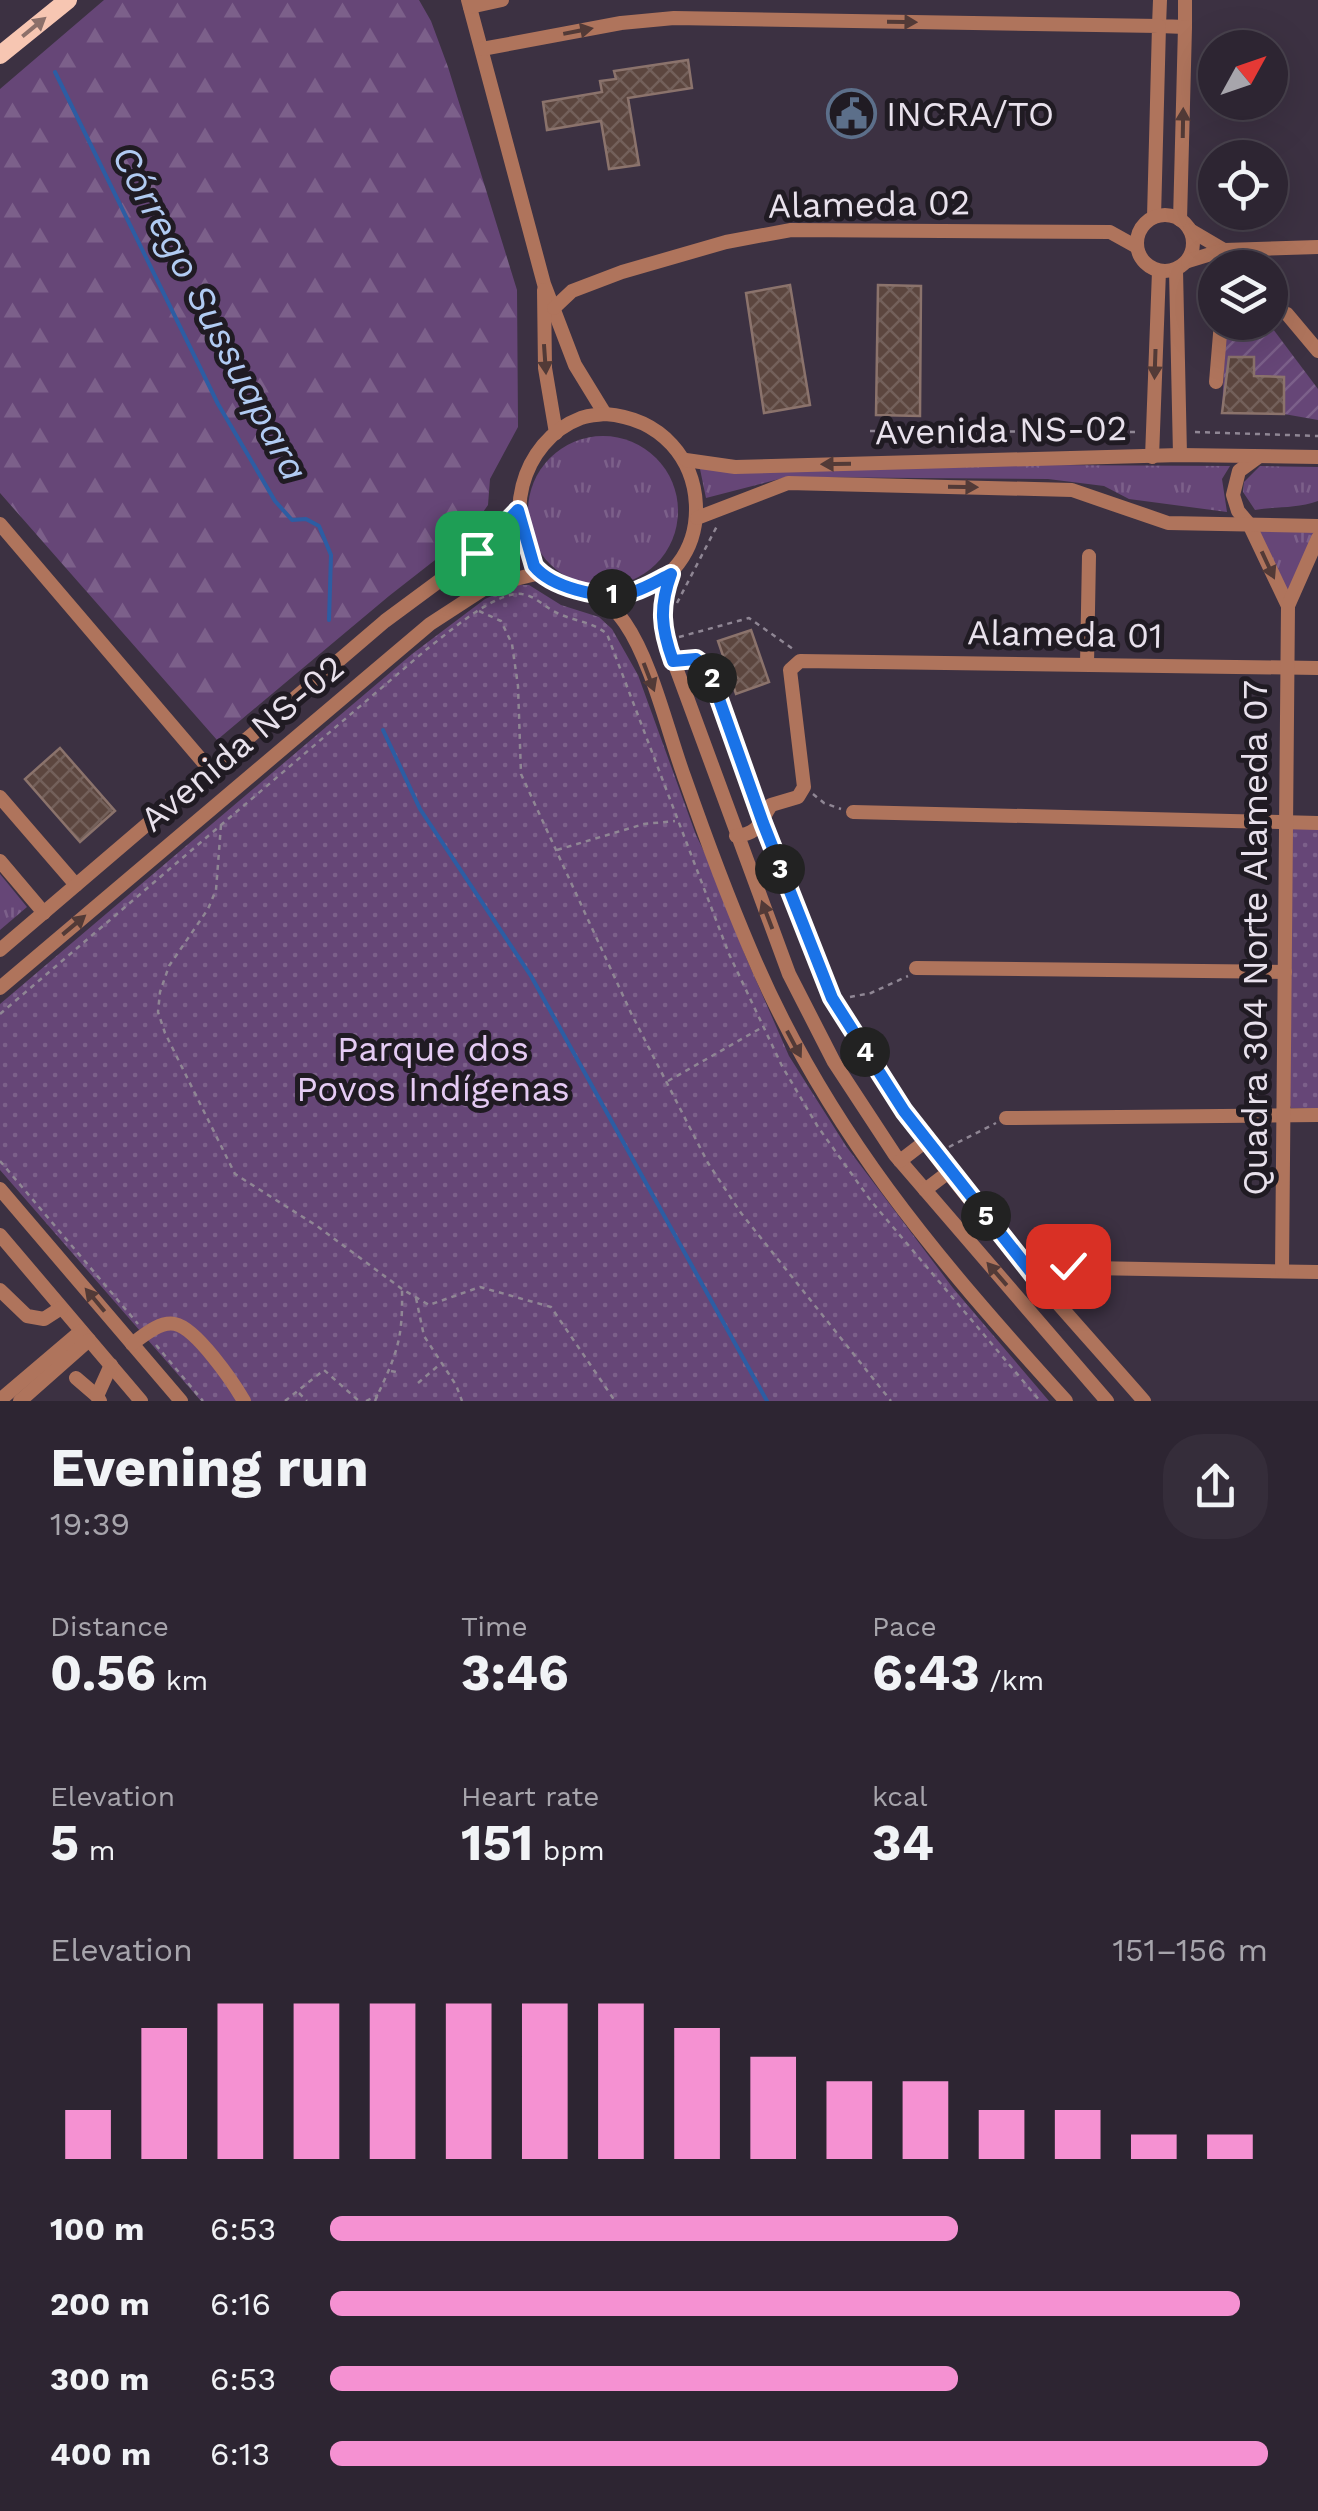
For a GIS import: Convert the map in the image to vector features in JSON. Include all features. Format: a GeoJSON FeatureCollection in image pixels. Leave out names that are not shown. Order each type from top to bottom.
{"type":"FeatureCollection","features":[{"type":"Feature","properties":{"kind":"main road"},"geometry":{"type":"LineString","coordinates":[[0,54],[68,0]]}},
{"type":"Feature","properties":{"kind":"street"},"geometry":{"type":"LineString","coordinates":[[502,0],[469,3],[544,284],[574,365],[605,414]]}},
{"type":"Feature","properties":{"kind":"street"},"geometry":{"type":"LineString","coordinates":[[1160,0],[1148,222],[1137,247],[1142,260],[1158,271],[1198,259]]}},
{"type":"Feature","properties":{"kind":"street"},"geometry":{"type":"LineString","coordinates":[[1180,455],[1182,265],[1193,245],[1185,225],[1185,0]]}},
{"type":"Feature","properties":{"kind":"street"},"geometry":{"type":"LineString","coordinates":[[482,49],[621,23],[674,18],[1185,27]]}},
{"type":"Feature","properties":{"kind":"street"},"geometry":{"type":"LineString","coordinates":[[1110,232],[1172,216],[1224,250],[1318,248]]}},
{"type":"Feature","properties":{"kind":"street","name":"Alameda 02"},"geometry":{"type":"LineString","coordinates":[[554,308],[572,291],[622,272],[726,242],[790,230],[1110,232],[1137,247]]}},
{"type":"Feature","properties":{"kind":"street"},"geometry":{"type":"LineString","coordinates":[[1152,457],[1158,271]]}},
{"type":"Feature","properties":{"kind":"street"},"geometry":{"type":"LineString","coordinates":[[544,284],[545,368],[556,433]]}},
{"type":"Feature","properties":{"kind":"street"},"geometry":{"type":"LineString","coordinates":[[1288,315],[1318,351]]}},
{"type":"Feature","properties":{"kind":"street"},"geometry":{"type":"LineString","coordinates":[[1216,382],[1220,340]]}},
{"type":"Feature","properties":{"kind":"street"},"geometry":{"type":"LineString","coordinates":[[671,574],[624,594],[570,587],[540,573],[524,538],[518,510],[520,483],[556,433],[582,418],[622,416],[650,426],[686,460],[693,478],[697,518],[662,598],[660,617],[679,660],[724,802],[789,974],[834,1062],[900,1161],[1107,1401]]}},
{"type":"Feature","properties":{"kind":"street","name":"Avenida NS-02"},"geometry":{"type":"LineString","coordinates":[[686,460],[735,467],[1180,455],[1318,457]]}},
{"type":"Feature","properties":{"kind":"street","name":"Quadra 304 Norte Alameda 07"},"geometry":{"type":"LineString","coordinates":[[1258,456],[1239,472],[1234,487],[1238,511],[1249,524],[1288,606]]}},
{"type":"Feature","properties":{"kind":"street","name":"Avenida NS-02"},"geometry":{"type":"LineString","coordinates":[[697,518],[788,482],[1072,490],[1168,523],[1318,526]]}},
{"type":"Feature","properties":{"kind":"street","name":"Avenida NS-02"},"geometry":{"type":"LineString","coordinates":[[0,950],[370,634],[482,550],[518,510]]}},
{"type":"Feature","properties":{"kind":"street"},"geometry":{"type":"LineString","coordinates":[[0,524],[210,770]]}},
{"type":"Feature","properties":{"kind":"street","name":"Quadra 304 Norte Alameda 07"},"geometry":{"type":"LineString","coordinates":[[1282,1271],[1288,606],[1318,538]]}},
{"type":"Feature","properties":{"kind":"street"},"geometry":{"type":"LineString","coordinates":[[1086,664],[1089,556]]}},
{"type":"Feature","properties":{"kind":"street","name":"Avenida NS-02"},"geometry":{"type":"LineString","coordinates":[[0,988],[388,658],[450,610],[506,579],[540,573]]}},
{"type":"Feature","properties":{"kind":"street"},"geometry":{"type":"LineString","coordinates":[[601,593],[627,625],[648,674],[750,950],[793,1044],[848,1137],[902,1212],[963,1288],[1066,1401]]}},
{"type":"Feature","properties":{"kind":"street"},"geometry":{"type":"LineString","coordinates":[[679,660],[696,659],[708,668],[763,823],[832,998],[926,1141],[1042,1286],[1144,1401]]}},
{"type":"Feature","properties":{"kind":"street"},"geometry":{"type":"LineString","coordinates":[[736,836],[753,833],[763,823],[770,805],[798,797],[804,788],[790,670],[800,662],[811,661]]}},
{"type":"Feature","properties":{"kind":"street","name":"Alameda 01"},"geometry":{"type":"LineString","coordinates":[[811,661],[1318,668]]}},
{"type":"Feature","properties":{"kind":"street"},"geometry":{"type":"LineString","coordinates":[[724,802],[752,792]]}},
{"type":"Feature","properties":{"kind":"street"},"geometry":{"type":"LineString","coordinates":[[0,797],[76,885]]}},
{"type":"Feature","properties":{"kind":"street"},"geometry":{"type":"LineString","coordinates":[[852,812],[1318,823]]}},
{"type":"Feature","properties":{"kind":"street"},"geometry":{"type":"LineString","coordinates":[[0,861],[44,913]]}},
{"type":"Feature","properties":{"kind":"street"},"geometry":{"type":"LineString","coordinates":[[789,974],[816,963]]}},
{"type":"Feature","properties":{"kind":"street"},"geometry":{"type":"LineString","coordinates":[[916,968],[1285,972]]}},
{"type":"Feature","properties":{"kind":"street"},"geometry":{"type":"LineString","coordinates":[[806,1008],[832,998]]}},
{"type":"Feature","properties":{"kind":"street"},"geometry":{"type":"LineString","coordinates":[[1006,1118],[1318,1115]]}},
{"type":"Feature","properties":{"kind":"street"},"geometry":{"type":"LineString","coordinates":[[900,1161],[926,1141]]}},
{"type":"Feature","properties":{"kind":"street"},"geometry":{"type":"LineString","coordinates":[[925,1190],[950,1171]]}},
{"type":"Feature","properties":{"kind":"street"},"geometry":{"type":"LineString","coordinates":[[0,1189],[181,1401]]}},
{"type":"Feature","properties":{"kind":"street"},"geometry":{"type":"LineString","coordinates":[[0,1235],[142,1401]]}},
{"type":"Feature","properties":{"kind":"street"},"geometry":{"type":"LineString","coordinates":[[1089,1268],[1318,1272]]}},
{"type":"Feature","properties":{"kind":"street"},"geometry":{"type":"LineString","coordinates":[[1022,1302],[1042,1286]]}},
{"type":"Feature","properties":{"kind":"street"},"geometry":{"type":"LineString","coordinates":[[0,1290],[27,1316],[44,1319],[61,1308]]}},
{"type":"Feature","properties":{"kind":"street"},"geometry":{"type":"LineString","coordinates":[[1046,1330],[1066,1312]]}},
{"type":"Feature","properties":{"kind":"street"},"geometry":{"type":"LineString","coordinates":[[132,1344],[164,1324],[178,1324],[196,1338],[244,1401]]}},
{"type":"Feature","properties":{"kind":"street"},"geometry":{"type":"LineString","coordinates":[[0,1400],[85,1335]]}},
{"type":"Feature","properties":{"kind":"street"},"geometry":{"type":"LineString","coordinates":[[20,1401],[85,1335]]}},
{"type":"Feature","properties":{"kind":"street"},"geometry":{"type":"LineString","coordinates":[[76,1378],[98,1399],[111,1365]]}},
{"type":"Feature","properties":{"kind":"path"},"geometry":{"type":"LineString","coordinates":[[870,431],[1152,432]]}},
{"type":"Feature","properties":{"kind":"path"},"geometry":{"type":"LineString","coordinates":[[1180,432],[1318,436]]}},
{"type":"Feature","properties":{"kind":"path"},"geometry":{"type":"LineString","coordinates":[[674,615],[679,596],[721,520]]}},
{"type":"Feature","properties":{"kind":"path"},"geometry":{"type":"LineString","coordinates":[[0,1014],[390,679],[479,611],[502,599],[526,594],[561,615],[600,628],[612,641]]}},
{"type":"Feature","properties":{"kind":"path"},"geometry":{"type":"LineString","coordinates":[[479,611],[501,621],[512,644],[518,686],[520,769],[708,1163],[732,1201],[891,1401]]}},
{"type":"Feature","properties":{"kind":"path"},"geometry":{"type":"LineString","coordinates":[[678,636],[749,618],[811,661]]}},
{"type":"Feature","properties":{"kind":"path"},"geometry":{"type":"LineString","coordinates":[[676,626],[679,660]]}},
{"type":"Feature","properties":{"kind":"path"},"geometry":{"type":"LineString","coordinates":[[804,788],[824,803],[852,812]]}},
{"type":"Feature","properties":{"kind":"path"},"geometry":{"type":"LineString","coordinates":[[556,850],[644,824],[678,821]]}},
{"type":"Feature","properties":{"kind":"path"},"geometry":{"type":"LineString","coordinates":[[221,825],[216,890],[208,910],[177,952],[158,1002],[162,1024],[236,1174],[430,1305],[480,1288],[551,1307],[615,1401]]}},
{"type":"Feature","properties":{"kind":"path"},"geometry":{"type":"LineString","coordinates":[[832,998],[872,993],[894,984],[916,968]]}},
{"type":"Feature","properties":{"kind":"path"},"geometry":{"type":"LineString","coordinates":[[667,1082],[762,1027]]}},
{"type":"Feature","properties":{"kind":"path"},"geometry":{"type":"LineString","coordinates":[[938,1155],[1006,1118]]}},
{"type":"Feature","properties":{"kind":"path"},"geometry":{"type":"LineString","coordinates":[[0,1160],[202,1401]]}},
{"type":"Feature","properties":{"kind":"path"},"geometry":{"type":"LineString","coordinates":[[1042,1286],[1068,1266],[1089,1268]]}},
{"type":"Feature","properties":{"kind":"path"},"geometry":{"type":"LineString","coordinates":[[376,1401],[403,1330],[402,1289]]}},
{"type":"Feature","properties":{"kind":"path"},"geometry":{"type":"LineString","coordinates":[[416,1297],[424,1336],[462,1401]]}},
{"type":"Feature","properties":{"kind":"path"},"geometry":{"type":"LineString","coordinates":[[418,1383],[441,1364]]}},
{"type":"Feature","properties":{"kind":"path"},"geometry":{"type":"LineString","coordinates":[[286,1401],[324,1370],[359,1401]]}},
{"type":"Feature","properties":{"kind":"path"},"geometry":{"type":"LineString","coordinates":[[389,1370],[400,1372]]}},
{"type":"Feature","properties":{"kind":"path"},"geometry":{"type":"LineString","coordinates":[[298,1392],[307,1401]]}},
{"type":"Feature","properties":{"kind":"path"},"geometry":{"type":"LineString","coordinates":[[366,1401],[378,1395]]}},
{"type":"Feature","properties":{"kind":"green space"},"geometry":{"type":"Polygon","coordinates":[[[104,0],[419,0],[448,67],[517,290],[518,427],[490,479],[488,505],[467,535],[217,740],[0,493],[0,89],[104,0]]]}},
{"type":"Feature","properties":{"kind":"green space"},"geometry":{"type":"Polygon","coordinates":[[[1225,340],[1281,340],[1318,389],[1318,420],[1284,414],[1222,413],[1225,340]]]}},
{"type":"Feature","properties":{"kind":"green space"},"geometry":{"type":"Polygon","coordinates":[[[603,436],[632,441],[656,458],[673,482],[678,511],[673,540],[656,564],[632,581],[603,586],[574,581],[550,564],[533,540],[528,511],[533,482],[550,458],[574,441],[603,436]]]}},
{"type":"Feature","properties":{"kind":"green space"},"geometry":{"type":"Polygon","coordinates":[[[1230,466],[1222,479],[1227,512],[1129,499],[1104,486],[1048,479],[787,477],[706,498],[700,469],[1230,466]]]}},
{"type":"Feature","properties":{"kind":"green space"},"geometry":{"type":"Polygon","coordinates":[[[1260,466],[1318,467],[1318,501],[1255,510],[1243,492],[1244,482],[1260,466]]]}},
{"type":"Feature","properties":{"kind":"green space"},"geometry":{"type":"Polygon","coordinates":[[[1249,524],[1318,526],[1288,606],[1249,524]]]}},
{"type":"Feature","properties":{"kind":"green space","name":"Parque dos Povos Indígenas"},"geometry":{"type":"Polygon","coordinates":[[[517,585],[529,585],[561,605],[599,617],[612,629],[638,675],[696,835],[789,1056],[846,1146],[953,1288],[1049,1401],[201,1401],[0,1170],[0,1004],[412,654],[485,599],[517,585]]]}},
{"type":"Feature","properties":{"kind":"green space"},"geometry":{"type":"Polygon","coordinates":[[[1291,829],[1318,829],[1318,1109],[1291,1108],[1287,1097],[1291,829]]]}},
{"type":"Feature","properties":{"kind":"green space"},"geometry":{"type":"Polygon","coordinates":[[[0,874],[27,907],[0,930],[0,874]]]}},
{"type":"Feature","properties":{"kind":"building"},"geometry":{"type":"Polygon","coordinates":[[[688,60],[692,88],[628,98],[639,165],[609,169],[601,121],[547,130],[543,102],[602,92],[600,81],[616,79],[614,71],[688,60]]]}},
{"type":"Feature","properties":{"kind":"building"},"geometry":{"type":"Polygon","coordinates":[[[790,285],[810,405],[764,413],[746,293],[790,285]]]}},
{"type":"Feature","properties":{"kind":"building"},"geometry":{"type":"Polygon","coordinates":[[[878,285],[921,286],[920,416],[876,415],[878,285]]]}},
{"type":"Feature","properties":{"kind":"building"},"geometry":{"type":"Polygon","coordinates":[[[1229,357],[1254,357],[1254,376],[1284,377],[1284,414],[1222,413],[1229,357]]]}},
{"type":"Feature","properties":{"kind":"building"},"geometry":{"type":"Polygon","coordinates":[[[751,630],[769,682],[736,694],[718,641],[751,630]]]}},
{"type":"Feature","properties":{"kind":"building"},"geometry":{"type":"Polygon","coordinates":[[[60,748],[115,811],[80,842],[25,779],[60,748]]]}},
{"type":"Feature","properties":{"kind":"waterway","name":"Córrego Sussuapara"},"geometry":{"type":"LineString","coordinates":[[55,72],[218,404],[275,501],[292,520],[306,519],[319,526],[331,555],[329,620]]}},
{"type":"Feature","properties":{"kind":"waterway","name":"Córrego Sussuapara"},"geometry":{"type":"LineString","coordinates":[[383,730],[420,809],[531,976],[767,1401]]}},
{"type":"Feature","properties":{"kind":"place","name":"INCRA/TO"},"geometry":{"type":"Point","coordinates":[851,114]}},
{"type":"Feature","properties":{"kind":"route"},"geometry":{"type":"LineString","coordinates":[[477,553],[518,510],[534,566],[540,573],[570,587],[624,594],[671,574],[660,617],[673,661],[696,659],[708,668],[763,823],[832,998],[904,1111],[1042,1286],[1068,1266]]}}]}
